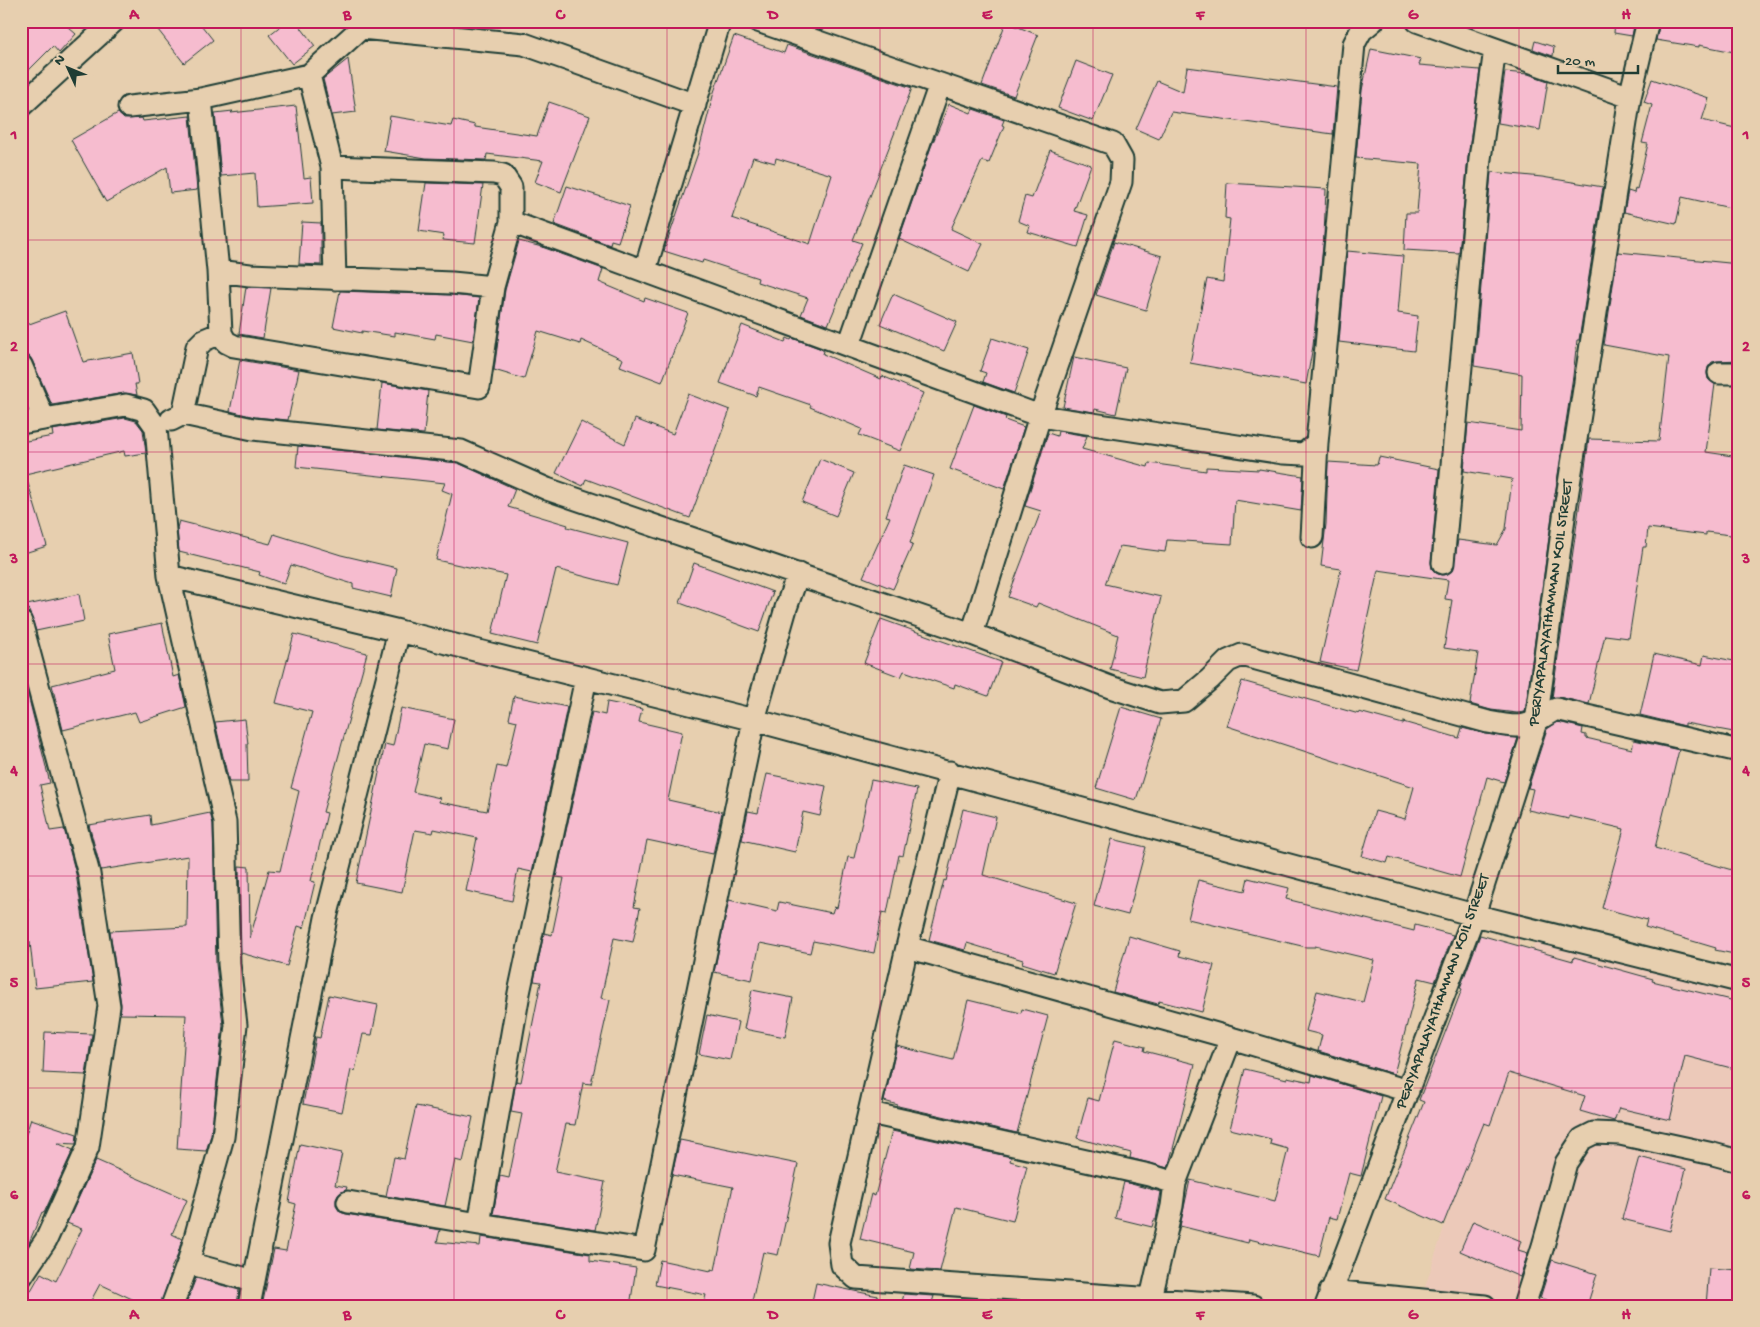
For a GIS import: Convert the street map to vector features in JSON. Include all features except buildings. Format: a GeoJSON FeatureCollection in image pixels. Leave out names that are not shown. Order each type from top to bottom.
{"type":"FeatureCollection","features":[{"type":"Feature","properties":{"kind":"street"},"geometry":{"type":"LineString","coordinates":[[21,106],[114,21]]}},
{"type":"Feature","properties":{"kind":"street"},"geometry":{"type":"LineString","coordinates":[[645,270],[720,21]]}},
{"type":"Feature","properties":{"kind":"street"},"geometry":{"type":"LineString","coordinates":[[758,21],[1114,144],[1122,160],[1121,182],[1040,416],[972,634]]}},
{"type":"Feature","properties":{"kind":"street"},"geometry":{"type":"LineString","coordinates":[[1312,537],[1317,443],[1354,44],[1361,30],[1373,21]]}},
{"type":"Feature","properties":{"kind":"street"},"geometry":{"type":"LineString","coordinates":[[1417,21],[1630,97]]}},
{"type":"Feature","properties":{"kind":"street","name":"PERIYAPALAYATHAMMAN KOIL STREET"},"geometry":{"type":"LineString","coordinates":[[1328,1298],[1474,914],[1536,722],[1566,503],[1630,97],[1648,21]]}},
{"type":"Feature","properties":{"kind":"street"},"geometry":{"type":"LineString","coordinates":[[129,107],[201,99],[309,75],[365,25],[524,44],[696,105]]}},
{"type":"Feature","properties":{"kind":"street"},"geometry":{"type":"LineString","coordinates":[[1443,562],[1480,159],[1495,49]]}},
{"type":"Feature","properties":{"kind":"street"},"geometry":{"type":"LineString","coordinates":[[309,75],[332,167],[335,280]]}},
{"type":"Feature","properties":{"kind":"street"},"geometry":{"type":"LineString","coordinates":[[848,345],[940,84]]}},
{"type":"Feature","properties":{"kind":"street"},"geometry":{"type":"LineString","coordinates":[[201,99],[218,271],[221,334],[226,342],[234,346],[479,387],[493,287],[511,222],[511,187],[503,175],[494,172],[332,167]]}},
{"type":"Feature","properties":{"kind":"street"},"geometry":{"type":"LineString","coordinates":[[511,222],[1040,416],[1283,453],[1304,454],[1317,443]]}},
{"type":"Feature","properties":{"kind":"street"},"geometry":{"type":"LineString","coordinates":[[218,271],[335,280],[493,287]]}},
{"type":"Feature","properties":{"kind":"street"},"geometry":{"type":"LineString","coordinates":[[183,414],[197,347],[204,340],[221,334]]}},
{"type":"Feature","properties":{"kind":"street"},"geometry":{"type":"LineString","coordinates":[[21,365],[44,419]]}},
{"type":"Feature","properties":{"kind":"street"},"geometry":{"type":"LineString","coordinates":[[21,423],[126,405],[144,410],[156,427],[169,576],[225,822],[229,964],[236,1025],[222,1137],[188,1262],[172,1306]]}},
{"type":"Feature","properties":{"kind":"street"},"geometry":{"type":"LineString","coordinates":[[156,427],[183,414],[253,429],[461,451],[547,489],[972,634],[1160,703],[1184,701],[1228,661],[1242,655],[1488,722],[1513,727],[1525,727],[1556,709],[1739,751]]}},
{"type":"Feature","properties":{"kind":"street"},"geometry":{"type":"LineString","coordinates":[[348,1202],[644,1250],[754,720],[786,608],[798,574]]}},
{"type":"Feature","properties":{"kind":"street"},"geometry":{"type":"LineString","coordinates":[[169,576],[399,631],[754,720],[1474,914],[1739,981]]}},
{"type":"Feature","properties":{"kind":"street"},"geometry":{"type":"LineString","coordinates":[[21,622],[89,874],[109,1006],[88,1147],[46,1240],[21,1277]]}},
{"type":"Feature","properties":{"kind":"street"},"geometry":{"type":"LineString","coordinates":[[249,1306],[326,918],[399,631]]}},
{"type":"Feature","properties":{"kind":"street"},"geometry":{"type":"LineString","coordinates":[[479,1224],[519,993],[586,678]]}},
{"type":"Feature","properties":{"kind":"street"},"geometry":{"type":"LineString","coordinates":[[950,772],[907,947],[839,1243],[842,1265],[856,1278],[1253,1306]]}},
{"type":"Feature","properties":{"kind":"street"},"geometry":{"type":"LineString","coordinates":[[907,947],[1230,1038],[1408,1091]]}},
{"type":"Feature","properties":{"kind":"street"},"geometry":{"type":"LineString","coordinates":[[1151,1298],[1172,1206],[1175,1183],[1230,1038]]}},
{"type":"Feature","properties":{"kind":"street"},"geometry":{"type":"LineString","coordinates":[[870,1113],[1149,1175],[1175,1183]]}},
{"type":"Feature","properties":{"kind":"street"},"geometry":{"type":"LineString","coordinates":[[1524,1306],[1566,1162],[1582,1139],[1594,1133],[1620,1134],[1739,1161]]}},
{"type":"Feature","properties":{"kind":"street"},"geometry":{"type":"LineString","coordinates":[[188,1262],[254,1281]]}},
{"type":"Feature","properties":{"kind":"street"},"geometry":{"type":"LineString","coordinates":[[1328,1298],[1485,1306]]}},
{"type":"Feature","properties":{"kind":"shaded area"},"geometry":{"type":"Polygon","coordinates":[[[1538,931],[1739,988],[1739,1306],[1419,1306],[1538,931]]]}}]}
